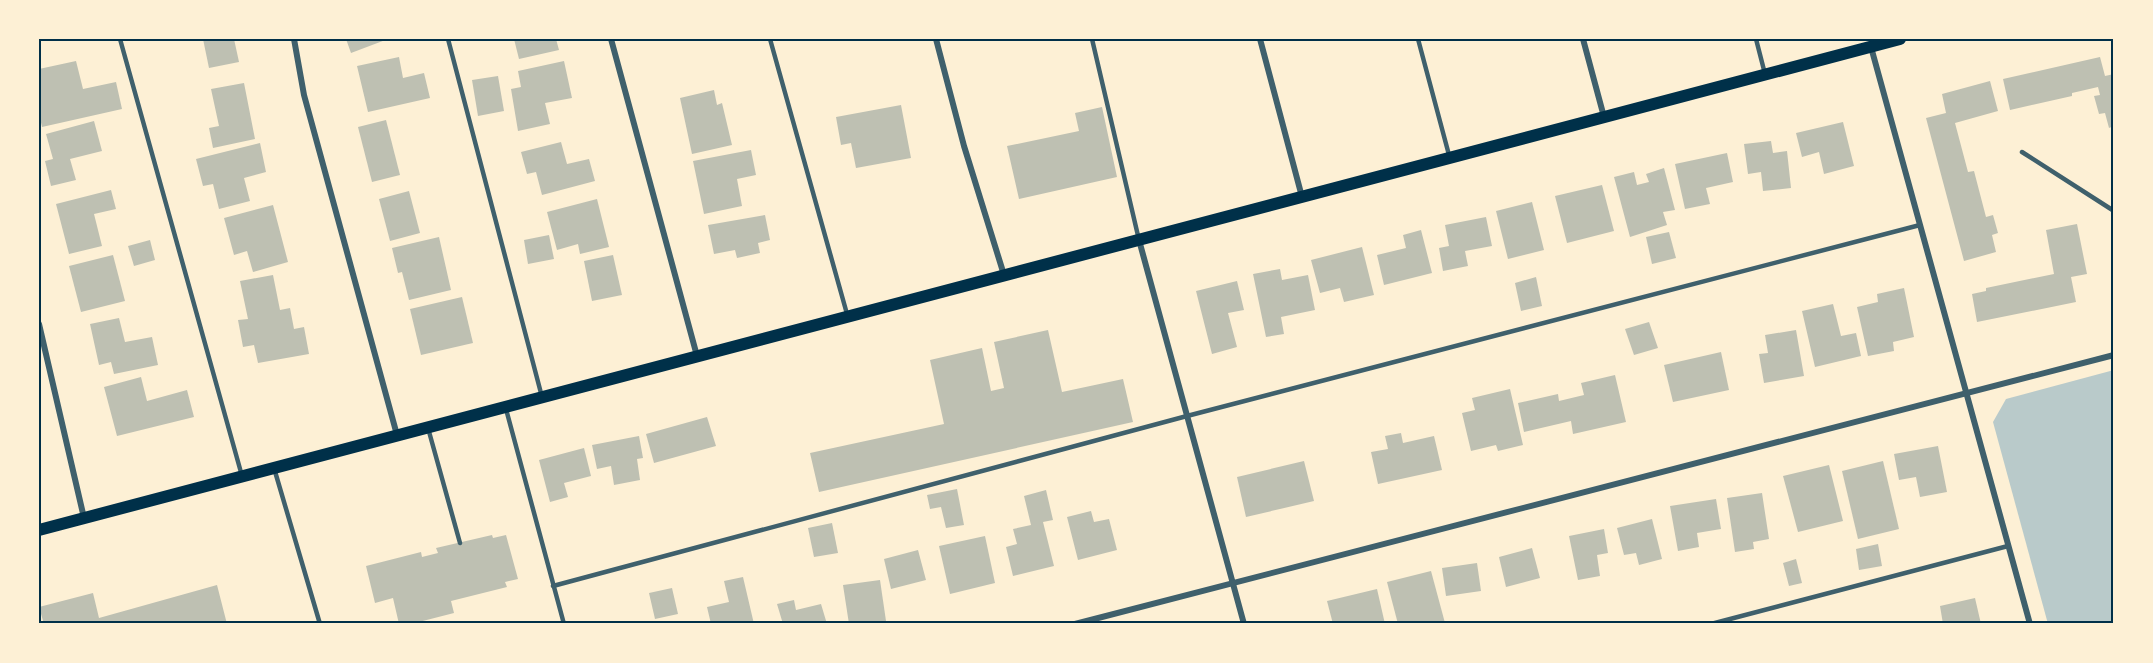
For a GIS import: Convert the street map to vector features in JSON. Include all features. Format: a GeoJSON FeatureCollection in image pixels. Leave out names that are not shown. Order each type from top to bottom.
{"type":"FeatureCollection","features":[{"type":"Feature","properties":{"kind":"main road"},"geometry":{"type":"LineString","coordinates":[[39,530],[1900,39]]}},
{"type":"Feature","properties":{"kind":"street"},"geometry":{"type":"LineString","coordinates":[[294,39],[304,95],[397,436]]}},
{"type":"Feature","properties":{"kind":"street"},"geometry":{"type":"LineString","coordinates":[[611,39],[697,356]]}},
{"type":"Feature","properties":{"kind":"street"},"geometry":{"type":"LineString","coordinates":[[936,39],[964,146],[1004,275]]}},
{"type":"Feature","properties":{"kind":"street"},"geometry":{"type":"LineString","coordinates":[[1260,39],[1302,197]]}},
{"type":"Feature","properties":{"kind":"street"},"geometry":{"type":"LineString","coordinates":[[1583,39],[1604,117]]}},
{"type":"Feature","properties":{"kind":"street"},"geometry":{"type":"LineString","coordinates":[[1871,46],[2030,624]]}},
{"type":"Feature","properties":{"kind":"street"},"geometry":{"type":"LineString","coordinates":[[1139,240],[1244,624]]}},
{"type":"Feature","properties":{"kind":"street"},"geometry":{"type":"LineString","coordinates":[[39,324],[84,518]]}},
{"type":"Feature","properties":{"kind":"street"},"geometry":{"type":"LineString","coordinates":[[1075,624],[2114,355]]}},
{"type":"Feature","properties":{"kind":"lane"},"geometry":{"type":"LineString","coordinates":[[120,39],[242,477]]}},
{"type":"Feature","properties":{"kind":"lane"},"geometry":{"type":"LineString","coordinates":[[448,39],[542,397]]}},
{"type":"Feature","properties":{"kind":"lane"},"geometry":{"type":"LineString","coordinates":[[770,39],[848,317]]}},
{"type":"Feature","properties":{"kind":"lane"},"geometry":{"type":"LineString","coordinates":[[1092,39],[1139,240]]}},
{"type":"Feature","properties":{"kind":"lane"},"geometry":{"type":"LineString","coordinates":[[1419,39],[1450,158]]}},
{"type":"Feature","properties":{"kind":"lane"},"geometry":{"type":"LineString","coordinates":[[1756,39],[1765,74]]}},
{"type":"Feature","properties":{"kind":"lane"},"geometry":{"type":"LineString","coordinates":[[2022,152],[2114,211]]}},
{"type":"Feature","properties":{"kind":"lane"},"geometry":{"type":"LineString","coordinates":[[553,586],[1187,416],[1920,225]]}},
{"type":"Feature","properties":{"kind":"lane"},"geometry":{"type":"LineString","coordinates":[[505,407],[564,624]]}},
{"type":"Feature","properties":{"kind":"lane"},"geometry":{"type":"LineString","coordinates":[[428,428],[460,543]]}},
{"type":"Feature","properties":{"kind":"lane"},"geometry":{"type":"LineString","coordinates":[[274,468],[320,624]]}},
{"type":"Feature","properties":{"kind":"lane"},"geometry":{"type":"LineString","coordinates":[[1711,624],[2008,546]]}},
{"type":"Feature","properties":{"kind":"shaded area"},"geometry":{"type":"Polygon","coordinates":[[[2114,370],[2114,624],[2048,624],[1993,422],[2006,399],[2114,370]]]}},
{"type":"Feature","properties":{"kind":"building"},"geometry":{"type":"Polygon","coordinates":[[[203,39],[234,39],[239,62],[209,68],[203,39]]]}},
{"type":"Feature","properties":{"kind":"building"},"geometry":{"type":"Polygon","coordinates":[[[346,39],[388,39],[351,53],[346,39]]]}},
{"type":"Feature","properties":{"kind":"building"},"geometry":{"type":"Polygon","coordinates":[[[514,39],[556,39],[559,50],[519,59],[514,39]]]}},
{"type":"Feature","properties":{"kind":"building"},"geometry":{"type":"Polygon","coordinates":[[[399,57],[403,78],[424,73],[430,98],[368,112],[357,66],[399,57]]]}},
{"type":"Feature","properties":{"kind":"building"},"geometry":{"type":"Polygon","coordinates":[[[2100,57],[2105,76],[2114,74],[2114,126],[2109,128],[2105,113],[2099,114],[2094,96],[2100,95],[2098,87],[2072,93],[2072,96],[2010,110],[2003,79],[2100,57]]]}},
{"type":"Feature","properties":{"kind":"building"},"geometry":{"type":"Polygon","coordinates":[[[76,61],[83,89],[116,82],[122,109],[42,127],[39,114],[39,69],[76,61]]]}},
{"type":"Feature","properties":{"kind":"building"},"geometry":{"type":"Polygon","coordinates":[[[564,61],[572,98],[545,103],[550,124],[518,131],[511,89],[521,87],[518,71],[564,61]]]}},
{"type":"Feature","properties":{"kind":"building"},"geometry":{"type":"Polygon","coordinates":[[[498,76],[504,111],[478,116],[472,80],[498,76]]]}},
{"type":"Feature","properties":{"kind":"building"},"geometry":{"type":"Polygon","coordinates":[[[1990,81],[1998,111],[1955,123],[1968,172],[1974,171],[1986,217],[1993,215],[1998,233],[1992,235],[1996,252],[1964,261],[1926,118],[1946,113],[1942,94],[1990,81]]]}},
{"type":"Feature","properties":{"kind":"building"},"geometry":{"type":"Polygon","coordinates":[[[244,83],[255,139],[213,148],[209,128],[219,126],[211,89],[244,83]]]}},
{"type":"Feature","properties":{"kind":"building"},"geometry":{"type":"Polygon","coordinates":[[[714,90],[717,105],[722,103],[732,145],[692,154],[680,98],[714,90]]]}},
{"type":"Feature","properties":{"kind":"building"},"geometry":{"type":"Polygon","coordinates":[[[901,105],[911,158],[856,168],[851,143],[841,145],[836,117],[901,105]]]}},
{"type":"Feature","properties":{"kind":"building"},"geometry":{"type":"Polygon","coordinates":[[[1102,107],[1117,177],[1019,199],[1007,146],[1079,131],[1075,113],[1102,107]]]}},
{"type":"Feature","properties":{"kind":"building"},"geometry":{"type":"Polygon","coordinates":[[[386,120],[400,175],[372,182],[358,127],[386,120]]]}},
{"type":"Feature","properties":{"kind":"building"},"geometry":{"type":"Polygon","coordinates":[[[94,121],[102,151],[70,159],[76,180],[51,186],[45,161],[53,159],[46,134],[94,121]]]}},
{"type":"Feature","properties":{"kind":"building"},"geometry":{"type":"Polygon","coordinates":[[[1843,122],[1854,166],[1824,174],[1819,152],[1802,157],[1796,133],[1843,122]]]}},
{"type":"Feature","properties":{"kind":"building"},"geometry":{"type":"Polygon","coordinates":[[[1771,141],[1773,153],[1787,151],[1791,188],[1763,191],[1761,172],[1748,174],[1744,144],[1771,141]]]}},
{"type":"Feature","properties":{"kind":"building"},"geometry":{"type":"Polygon","coordinates":[[[561,142],[567,164],[589,159],[595,181],[542,195],[536,172],[527,174],[521,152],[561,142]]]}},
{"type":"Feature","properties":{"kind":"building"},"geometry":{"type":"Polygon","coordinates":[[[260,143],[266,172],[244,178],[250,201],[219,209],[213,184],[203,186],[196,159],[260,143]]]}},
{"type":"Feature","properties":{"kind":"building"},"geometry":{"type":"Polygon","coordinates":[[[751,150],[756,175],[737,179],[742,206],[704,214],[693,161],[751,150]]]}},
{"type":"Feature","properties":{"kind":"building"},"geometry":{"type":"Polygon","coordinates":[[[1727,153],[1733,182],[1706,188],[1710,204],[1685,209],[1675,164],[1727,153]]]}},
{"type":"Feature","properties":{"kind":"building"},"geometry":{"type":"Polygon","coordinates":[[[1664,168],[1675,210],[1663,212],[1667,225],[1630,237],[1614,177],[1634,172],[1637,185],[1649,182],[1646,174],[1664,168]]]}},
{"type":"Feature","properties":{"kind":"building"},"geometry":{"type":"Polygon","coordinates":[[[1602,185],[1614,231],[1567,243],[1555,196],[1602,185]]]}},
{"type":"Feature","properties":{"kind":"building"},"geometry":{"type":"Polygon","coordinates":[[[111,190],[116,209],[94,214],[102,246],[69,254],[56,204],[111,190]]]}},
{"type":"Feature","properties":{"kind":"building"},"geometry":{"type":"Polygon","coordinates":[[[409,191],[420,233],[390,241],[379,199],[409,191]]]}},
{"type":"Feature","properties":{"kind":"building"},"geometry":{"type":"Polygon","coordinates":[[[597,199],[609,247],[580,254],[578,244],[557,250],[547,212],[597,199]]]}},
{"type":"Feature","properties":{"kind":"building"},"geometry":{"type":"Polygon","coordinates":[[[1532,202],[1544,250],[1508,259],[1496,211],[1532,202]]]}},
{"type":"Feature","properties":{"kind":"building"},"geometry":{"type":"Polygon","coordinates":[[[273,205],[288,262],[253,272],[247,251],[234,255],[224,218],[273,205]]]}},
{"type":"Feature","properties":{"kind":"building"},"geometry":{"type":"Polygon","coordinates":[[[765,215],[770,240],[758,243],[760,253],[737,258],[735,250],[714,254],[708,225],[765,215]]]}},
{"type":"Feature","properties":{"kind":"building"},"geometry":{"type":"Polygon","coordinates":[[[1486,217],[1492,246],[1465,251],[1468,266],[1443,271],[1439,248],[1449,246],[1445,225],[1486,217]]]}},
{"type":"Feature","properties":{"kind":"building"},"geometry":{"type":"Polygon","coordinates":[[[2077,224],[2087,274],[2071,277],[2076,302],[1977,322],[1972,294],[1986,291],[1986,288],[2054,274],[2046,230],[2077,224]]]}},
{"type":"Feature","properties":{"kind":"building"},"geometry":{"type":"Polygon","coordinates":[[[1421,230],[1432,273],[1384,285],[1377,255],[1406,248],[1403,235],[1421,230]]]}},
{"type":"Feature","properties":{"kind":"building"},"geometry":{"type":"Polygon","coordinates":[[[1669,232],[1676,258],[1652,264],[1646,237],[1669,232]]]}},
{"type":"Feature","properties":{"kind":"building"},"geometry":{"type":"Polygon","coordinates":[[[549,235],[554,259],[528,264],[524,240],[549,235]]]}},
{"type":"Feature","properties":{"kind":"building"},"geometry":{"type":"Polygon","coordinates":[[[439,237],[451,290],[409,300],[402,272],[398,273],[392,248],[439,237]]]}},
{"type":"Feature","properties":{"kind":"building"},"geometry":{"type":"Polygon","coordinates":[[[150,240],[155,260],[134,266],[128,246],[150,240]]]}},
{"type":"Feature","properties":{"kind":"building"},"geometry":{"type":"Polygon","coordinates":[[[1362,247],[1374,295],[1344,302],[1340,288],[1320,293],[1311,260],[1362,247]]]}},
{"type":"Feature","properties":{"kind":"building"},"geometry":{"type":"Polygon","coordinates":[[[113,255],[125,301],[81,312],[69,266],[113,255]]]}},
{"type":"Feature","properties":{"kind":"building"},"geometry":{"type":"Polygon","coordinates":[[[613,255],[622,295],[592,301],[584,261],[613,255]]]}},
{"type":"Feature","properties":{"kind":"building"},"geometry":{"type":"Polygon","coordinates":[[[1280,269],[1282,280],[1308,275],[1315,310],[1281,317],[1284,334],[1266,337],[1253,274],[1280,269]]]}},
{"type":"Feature","properties":{"kind":"building"},"geometry":{"type":"Polygon","coordinates":[[[273,275],[280,310],[290,308],[294,329],[304,327],[309,354],[258,363],[254,345],[243,347],[238,320],[248,319],[240,281],[273,275]]]}},
{"type":"Feature","properties":{"kind":"building"},"geometry":{"type":"Polygon","coordinates":[[[1536,277],[1542,306],[1521,311],[1515,283],[1536,277]]]}},
{"type":"Feature","properties":{"kind":"building"},"geometry":{"type":"Polygon","coordinates":[[[1237,281],[1244,310],[1228,313],[1237,347],[1212,354],[1196,291],[1237,281]]]}},
{"type":"Feature","properties":{"kind":"building"},"geometry":{"type":"Polygon","coordinates":[[[1904,288],[1914,337],[1893,342],[1894,351],[1868,356],[1857,307],[1878,302],[1877,294],[1904,288]]]}},
{"type":"Feature","properties":{"kind":"building"},"geometry":{"type":"Polygon","coordinates":[[[462,297],[473,343],[421,355],[410,309],[462,297]]]}},
{"type":"Feature","properties":{"kind":"building"},"geometry":{"type":"Polygon","coordinates":[[[1833,304],[1841,336],[1856,333],[1861,356],[1815,367],[1802,311],[1833,304]]]}},
{"type":"Feature","properties":{"kind":"building"},"geometry":{"type":"Polygon","coordinates":[[[119,318],[125,342],[152,337],[158,365],[114,374],[111,362],[99,365],[90,324],[119,318]]]}},
{"type":"Feature","properties":{"kind":"building"},"geometry":{"type":"Polygon","coordinates":[[[1649,322],[1658,348],[1634,355],[1625,329],[1649,322]]]}},
{"type":"Feature","properties":{"kind":"building"},"geometry":{"type":"Polygon","coordinates":[[[1048,330],[1062,392],[1123,379],[1133,422],[819,492],[810,453],[944,424],[930,360],[982,348],[991,391],[1004,388],[994,342],[1048,330]]]}},
{"type":"Feature","properties":{"kind":"building"},"geometry":{"type":"Polygon","coordinates":[[[1796,330],[1804,376],[1764,383],[1759,354],[1768,353],[1765,335],[1796,330]]]}},
{"type":"Feature","properties":{"kind":"building"},"geometry":{"type":"Polygon","coordinates":[[[1721,352],[1729,390],[1673,402],[1664,365],[1721,352]]]}},
{"type":"Feature","properties":{"kind":"building"},"geometry":{"type":"Polygon","coordinates":[[[1615,375],[1626,422],[1573,434],[1571,421],[1524,432],[1518,403],[1558,394],[1559,401],[1584,395],[1581,383],[1615,375]]]}},
{"type":"Feature","properties":{"kind":"building"},"geometry":{"type":"Polygon","coordinates":[[[141,377],[147,401],[187,390],[194,417],[117,436],[104,387],[141,377]]]}},
{"type":"Feature","properties":{"kind":"building"},"geometry":{"type":"Polygon","coordinates":[[[1510,389],[1523,445],[1498,451],[1496,445],[1471,451],[1462,413],[1475,410],[1472,398],[1510,389]]]}},
{"type":"Feature","properties":{"kind":"building"},"geometry":{"type":"Polygon","coordinates":[[[707,417],[716,446],[654,463],[646,434],[707,417]]]}},
{"type":"Feature","properties":{"kind":"building"},"geometry":{"type":"Polygon","coordinates":[[[1401,433],[1403,443],[1434,436],[1442,470],[1378,484],[1371,452],[1388,449],[1385,436],[1401,433]]]}},
{"type":"Feature","properties":{"kind":"building"},"geometry":{"type":"Polygon","coordinates":[[[639,436],[643,458],[637,459],[640,480],[614,485],[611,466],[597,469],[592,445],[639,436]]]}},
{"type":"Feature","properties":{"kind":"building"},"geometry":{"type":"Polygon","coordinates":[[[1938,446],[1947,492],[1920,497],[1916,477],[1899,480],[1894,454],[1938,446]]]}},
{"type":"Feature","properties":{"kind":"building"},"geometry":{"type":"Polygon","coordinates":[[[584,448],[591,476],[564,483],[568,497],[550,502],[539,460],[584,448]]]}},
{"type":"Feature","properties":{"kind":"building"},"geometry":{"type":"Polygon","coordinates":[[[1304,461],[1314,501],[1246,517],[1237,477],[1304,461]]]}},
{"type":"Feature","properties":{"kind":"building"},"geometry":{"type":"Polygon","coordinates":[[[1883,461],[1899,529],[1858,539],[1842,471],[1883,461]]]}},
{"type":"Feature","properties":{"kind":"building"},"geometry":{"type":"Polygon","coordinates":[[[1829,465],[1843,521],[1798,532],[1783,476],[1829,465]]]}},
{"type":"Feature","properties":{"kind":"building"},"geometry":{"type":"Polygon","coordinates":[[[957,489],[964,525],[946,528],[941,507],[930,509],[927,495],[957,489]]]}},
{"type":"Feature","properties":{"kind":"building"},"geometry":{"type":"Polygon","coordinates":[[[1046,490],[1053,520],[1043,522],[1054,566],[1013,576],[1006,547],[1017,544],[1013,529],[1031,525],[1024,496],[1046,490]]]}},
{"type":"Feature","properties":{"kind":"building"},"geometry":{"type":"Polygon","coordinates":[[[1762,493],[1769,539],[1753,542],[1754,549],[1735,552],[1727,498],[1762,493]]]}},
{"type":"Feature","properties":{"kind":"building"},"geometry":{"type":"Polygon","coordinates":[[[1716,499],[1721,529],[1697,533],[1699,547],[1678,551],[1670,506],[1716,499]]]}},
{"type":"Feature","properties":{"kind":"building"},"geometry":{"type":"Polygon","coordinates":[[[1091,511],[1094,522],[1109,519],[1117,550],[1078,560],[1067,517],[1091,511]]]}},
{"type":"Feature","properties":{"kind":"building"},"geometry":{"type":"Polygon","coordinates":[[[1652,519],[1662,559],[1639,565],[1636,553],[1624,555],[1617,528],[1652,519]]]}},
{"type":"Feature","properties":{"kind":"building"},"geometry":{"type":"Polygon","coordinates":[[[832,523],[838,553],[814,557],[808,528],[832,523]]]}},
{"type":"Feature","properties":{"kind":"building"},"geometry":{"type":"Polygon","coordinates":[[[1604,529],[1608,553],[1597,555],[1600,576],[1578,580],[1569,536],[1604,529]]]}},
{"type":"Feature","properties":{"kind":"building"},"geometry":{"type":"Polygon","coordinates":[[[492,535],[493,538],[506,535],[518,579],[505,582],[507,587],[451,601],[454,613],[411,624],[399,624],[393,598],[375,603],[366,566],[421,552],[422,557],[438,553],[436,548],[492,535]]]}},
{"type":"Feature","properties":{"kind":"building"},"geometry":{"type":"Polygon","coordinates":[[[985,536],[995,583],[950,594],[939,546],[985,536]]]}},
{"type":"Feature","properties":{"kind":"building"},"geometry":{"type":"Polygon","coordinates":[[[1878,544],[1882,566],[1859,570],[1856,549],[1878,544]]]}},
{"type":"Feature","properties":{"kind":"building"},"geometry":{"type":"Polygon","coordinates":[[[1532,548],[1540,578],[1506,587],[1499,557],[1532,548]]]}},
{"type":"Feature","properties":{"kind":"building"},"geometry":{"type":"Polygon","coordinates":[[[918,550],[926,580],[891,589],[884,559],[918,550]]]}},
{"type":"Feature","properties":{"kind":"building"},"geometry":{"type":"Polygon","coordinates":[[[1796,559],[1802,583],[1789,586],[1783,563],[1796,559]]]}},
{"type":"Feature","properties":{"kind":"building"},"geometry":{"type":"Polygon","coordinates":[[[1477,563],[1481,591],[1446,596],[1442,568],[1477,563]]]}},
{"type":"Feature","properties":{"kind":"building"},"geometry":{"type":"Polygon","coordinates":[[[1431,571],[1445,623],[1398,624],[1387,582],[1431,571]]]}},
{"type":"Feature","properties":{"kind":"building"},"geometry":{"type":"Polygon","coordinates":[[[743,577],[754,624],[711,624],[707,607],[729,602],[724,581],[743,577]]]}},
{"type":"Feature","properties":{"kind":"building"},"geometry":{"type":"Polygon","coordinates":[[[880,580],[886,621],[849,624],[843,585],[880,580]]]}},
{"type":"Feature","properties":{"kind":"building"},"geometry":{"type":"Polygon","coordinates":[[[217,585],[227,624],[44,624],[39,607],[93,593],[99,618],[217,585]]]}},
{"type":"Feature","properties":{"kind":"building"},"geometry":{"type":"Polygon","coordinates":[[[672,588],[678,614],[655,619],[649,593],[672,588]]]}},
{"type":"Feature","properties":{"kind":"building"},"geometry":{"type":"Polygon","coordinates":[[[1377,589],[1385,624],[1333,624],[1327,601],[1377,589]]]}},
{"type":"Feature","properties":{"kind":"building"},"geometry":{"type":"Polygon","coordinates":[[[1975,598],[1981,624],[1943,624],[1940,606],[1975,598]]]}},
{"type":"Feature","properties":{"kind":"building"},"geometry":{"type":"Polygon","coordinates":[[[794,600],[796,610],[821,604],[827,624],[783,624],[777,604],[794,600]]]}}]}
